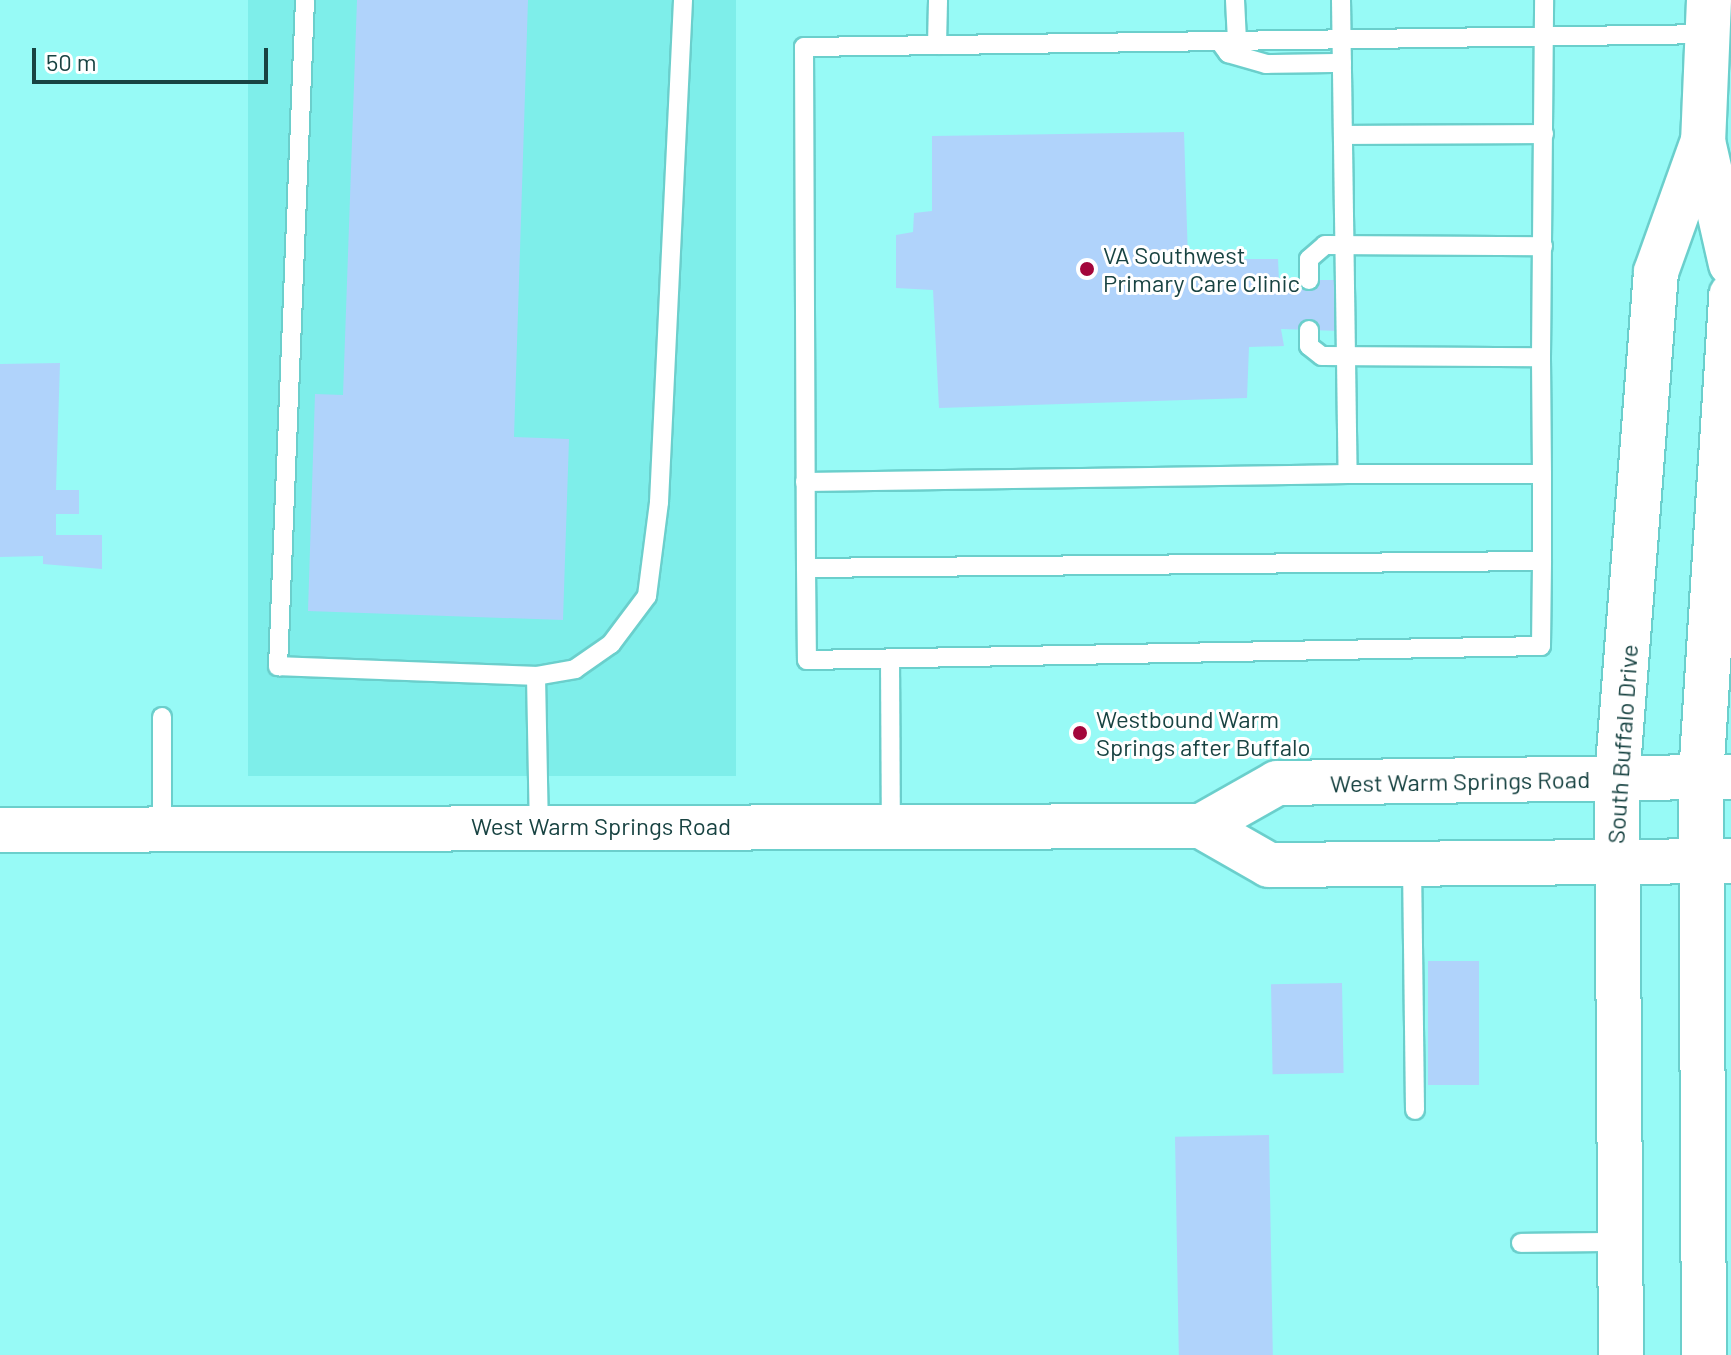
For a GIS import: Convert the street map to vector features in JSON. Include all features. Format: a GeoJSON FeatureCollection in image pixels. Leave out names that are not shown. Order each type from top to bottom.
{"type":"FeatureCollection","features":[{"type":"Feature","properties":{"kind":"main road","name":"South Buffalo Drive"},"geometry":{"type":"LineString","coordinates":[[1708,17],[1703,141],[1731,264]]}},
{"type":"Feature","properties":{"kind":"main road","name":"South Buffalo Drive"},"geometry":{"type":"LineString","coordinates":[[1621,1355],[1615,861],[1617,780],[1656,272],[1703,141]]}},
{"type":"Feature","properties":{"kind":"main road"},"geometry":{"type":"LineString","coordinates":[[1704,1355],[1717,1247],[1716,777],[1731,295]]}},
{"type":"Feature","properties":{"kind":"main road","name":"West Warm Springs Road"},"geometry":{"type":"LineString","coordinates":[[1201,826],[1277,783],[1716,777]]}},
{"type":"Feature","properties":{"kind":"main road","name":"West Warm Springs Road"},"geometry":{"type":"LineString","coordinates":[[0,830],[891,824],[1201,826],[1269,865],[1716,861]]}},
{"type":"Feature","properties":{"kind":"lane"},"geometry":{"type":"LineString","coordinates":[[305,0],[278,666],[536,676],[575,669],[611,644],[647,596],[659,502],[683,0]]}},
{"type":"Feature","properties":{"kind":"lane"},"geometry":{"type":"LineString","coordinates":[[937,45],[938,0]]}},
{"type":"Feature","properties":{"kind":"lane"},"geometry":{"type":"LineString","coordinates":[[1235,0],[1228,53],[1266,64],[1342,63]]}},
{"type":"Feature","properties":{"kind":"lane"},"geometry":{"type":"LineString","coordinates":[[1341,0],[1348,474]]}},
{"type":"Feature","properties":{"kind":"lane"},"geometry":{"type":"LineString","coordinates":[[1544,0],[1544,37],[1544,134],[1541,357],[1541,646],[807,660],[804,47],[1544,37],[1708,17]]}},
{"type":"Feature","properties":{"kind":"lane"},"geometry":{"type":"LineString","coordinates":[[1343,135],[1544,134]]}},
{"type":"Feature","properties":{"kind":"lane"},"geometry":{"type":"LineString","coordinates":[[1309,280],[1309,259],[1325,245],[1543,246]]}},
{"type":"Feature","properties":{"kind":"lane"},"geometry":{"type":"LineString","coordinates":[[1309,330],[1309,346],[1322,356],[1541,357]]}},
{"type":"Feature","properties":{"kind":"lane"},"geometry":{"type":"LineString","coordinates":[[805,482],[1542,474]]}},
{"type":"Feature","properties":{"kind":"lane"},"geometry":{"type":"LineString","coordinates":[[806,568],[1542,561]]}},
{"type":"Feature","properties":{"kind":"lane"},"geometry":{"type":"LineString","coordinates":[[890,659],[891,824]]}},
{"type":"Feature","properties":{"kind":"lane"},"geometry":{"type":"LineString","coordinates":[[536,676],[539,826]]}},
{"type":"Feature","properties":{"kind":"lane"},"geometry":{"type":"LineString","coordinates":[[162,717],[162,828]]}},
{"type":"Feature","properties":{"kind":"lane"},"geometry":{"type":"LineString","coordinates":[[1412,864],[1415,1110]]}},
{"type":"Feature","properties":{"kind":"lane"},"geometry":{"type":"LineString","coordinates":[[1521,1243],[1621,1242]]}},
{"type":"Feature","properties":{"kind":"shaded area"},"geometry":{"type":"Polygon","coordinates":[[[248,0],[736,0],[736,776],[248,776],[248,0]]]}},
{"type":"Feature","properties":{"kind":"building"},"geometry":{"type":"Polygon","coordinates":[[[357,0],[528,0],[514,437],[569,439],[563,620],[308,611],[315,394],[343,395],[357,0]]]}},
{"type":"Feature","properties":{"kind":"building","name":"VA Southwest Primary Care Clinic"},"geometry":{"type":"Polygon","coordinates":[[[1184,132],[1188,259],[1278,259],[1279,280],[1339,280],[1340,331],[1281,329],[1284,346],[1249,347],[1247,398],[939,408],[933,290],[896,288],[896,235],[913,232],[914,213],[932,211],[932,136],[1184,132]]]}},
{"type":"Feature","properties":{"kind":"building"},"geometry":{"type":"Polygon","coordinates":[[[60,363],[56,490],[79,490],[79,514],[56,514],[56,535],[102,535],[102,569],[43,564],[43,556],[0,557],[0,364],[60,363]]]}},
{"type":"Feature","properties":{"kind":"building"},"geometry":{"type":"Polygon","coordinates":[[[1428,961],[1479,961],[1479,1085],[1428,1085],[1428,961]]]}},
{"type":"Feature","properties":{"kind":"building"},"geometry":{"type":"Polygon","coordinates":[[[1342,983],[1344,1073],[1273,1074],[1271,984],[1342,983]]]}},
{"type":"Feature","properties":{"kind":"building"},"geometry":{"type":"Polygon","coordinates":[[[1269,1135],[1273,1355],[1179,1355],[1175,1137],[1269,1135]]]}},
{"type":"Feature","properties":{"kind":"place","name":"VA Southwest Primary Care Clinic"},"geometry":{"type":"Point","coordinates":[1087,269]}},
{"type":"Feature","properties":{"kind":"place","name":"Westbound Warm Springs after Buffalo"},"geometry":{"type":"Point","coordinates":[1080,733]}}]}
